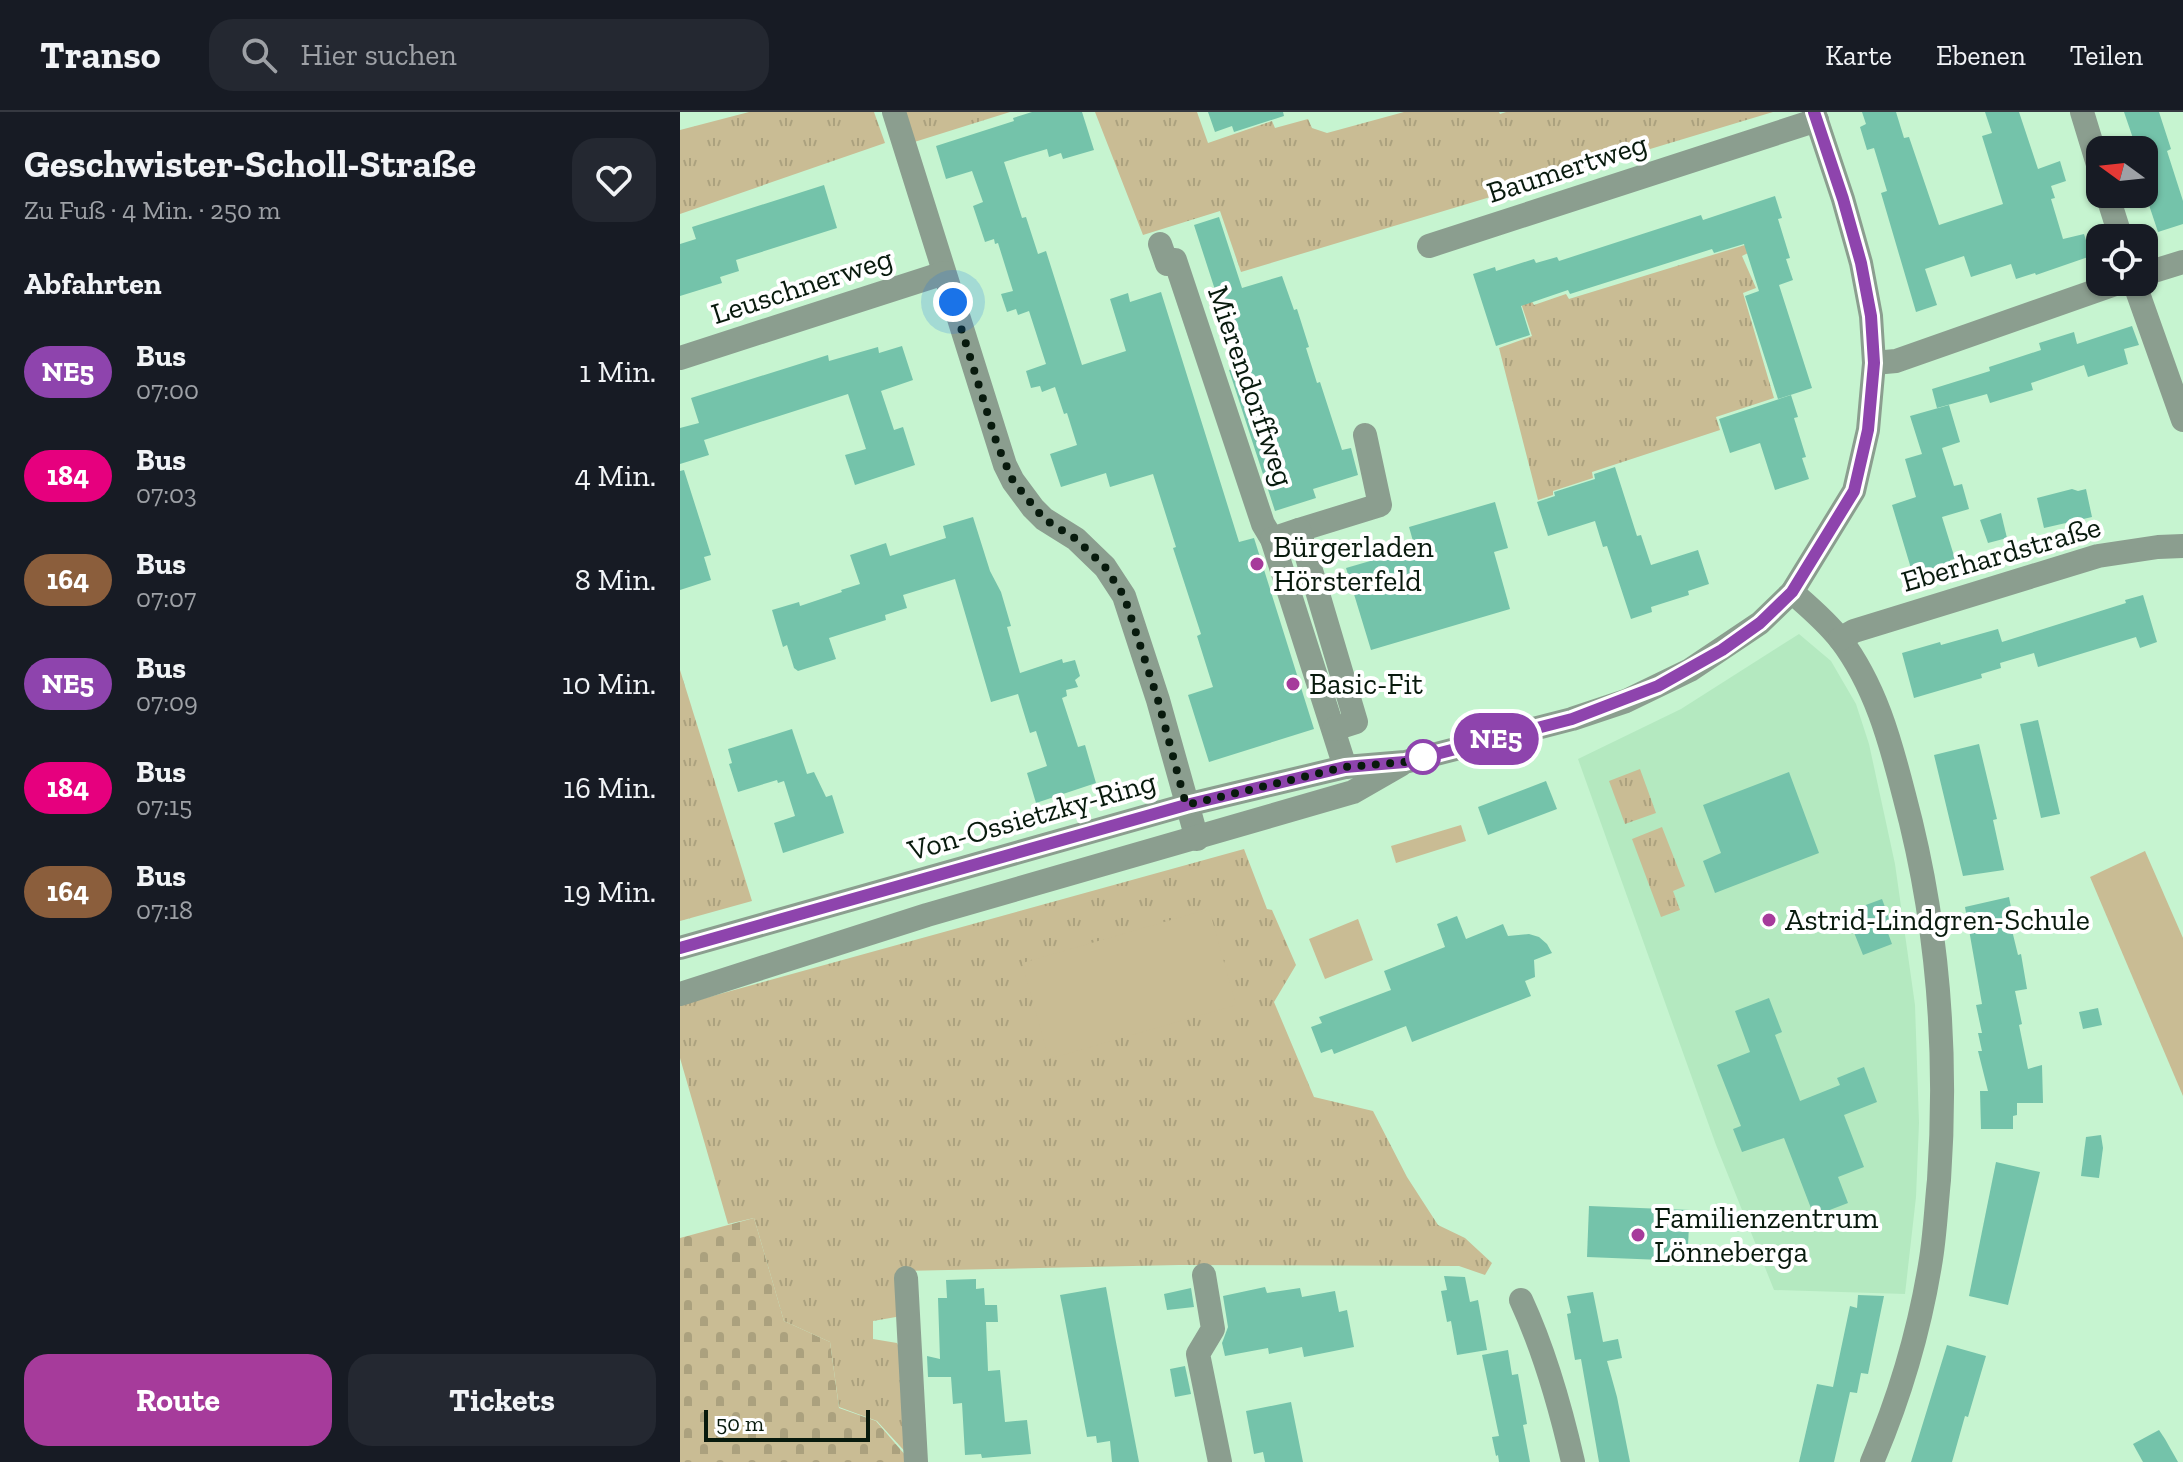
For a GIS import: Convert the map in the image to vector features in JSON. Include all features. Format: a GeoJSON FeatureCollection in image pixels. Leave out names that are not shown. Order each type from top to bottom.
{"type":"FeatureCollection","features":[{"type":"Feature","properties":{"kind":"street"},"geometry":{"type":"LineString","coordinates":[[894,112],[997,444],[1013,481],[1044,519],[1076,539],[1105,567],[1124,596],[1158,700],[1197,839]]}},
{"type":"Feature","properties":{"kind":"street"},"geometry":{"type":"LineString","coordinates":[[2082,112],[2089,136]]}},
{"type":"Feature","properties":{"kind":"street","name":"Baumertweg"},"geometry":{"type":"LineString","coordinates":[[1429,246],[1815,116]]}},
{"type":"Feature","properties":{"kind":"street","name":"Von-Ossietzky-Ring"},"geometry":{"type":"LineString","coordinates":[[680,948],[1186,805],[1345,767],[1405,762],[1561,722],[1626,701],[1690,670],[1760,623],[1792,592],[1854,491],[1868,430],[1874,363],[1871,316],[1861,263],[1815,116]]}},
{"type":"Feature","properties":{"kind":"street","name":"Mierendorffweg"},"geometry":{"type":"LineString","coordinates":[[1161,253],[1175,260],[1263,524],[1272,539],[1345,767]]}},
{"type":"Feature","properties":{"kind":"street"},"geometry":{"type":"LineString","coordinates":[[2158,270],[2183,262]]}},
{"type":"Feature","properties":{"kind":"street","name":"Leuschnerweg"},"geometry":{"type":"LineString","coordinates":[[680,358],[944,273]]}},
{"type":"Feature","properties":{"kind":"street"},"geometry":{"type":"LineString","coordinates":[[1874,363],[1896,361],[2086,294]]}},
{"type":"Feature","properties":{"kind":"street"},"geometry":{"type":"LineString","coordinates":[[2139,296],[2183,420]]}},
{"type":"Feature","properties":{"kind":"street"},"geometry":{"type":"LineString","coordinates":[[1272,539],[1380,505],[1365,435]]}},
{"type":"Feature","properties":{"kind":"street"},"geometry":{"type":"LineString","coordinates":[[1299,530],[1356,722],[1334,729]]}},
{"type":"Feature","properties":{"kind":"street","name":"Eberhardstraße"},"geometry":{"type":"LineString","coordinates":[[1840,639],[1854,631],[2098,556],[2183,546]]}},
{"type":"Feature","properties":{"kind":"street"},"geometry":{"type":"LineString","coordinates":[[1792,592],[1840,639],[1865,678],[1880,711],[1921,860],[1939,979],[1941,1146],[1931,1262],[1904,1376],[1872,1462]]}},
{"type":"Feature","properties":{"kind":"street","name":"Von-Ossietzky-Ring"},"geometry":{"type":"LineString","coordinates":[[680,994],[927,915],[1353,792],[1405,762]]}},
{"type":"Feature","properties":{"kind":"street"},"geometry":{"type":"LineString","coordinates":[[1204,1275],[1213,1329],[1198,1354],[1220,1462]]}},
{"type":"Feature","properties":{"kind":"street"},"geometry":{"type":"LineString","coordinates":[[906,1278],[916,1462]]}},
{"type":"Feature","properties":{"kind":"street"},"geometry":{"type":"LineString","coordinates":[[1521,1300],[1554,1385],[1573,1462]]}},
{"type":"Feature","properties":{"kind":"shaded area","name":"Astrid-Lindgren-Schule"},"geometry":{"type":"Polygon","coordinates":[[[1799,634],[1831,661],[1856,704],[1869,744],[1895,864],[1915,1005],[1919,1123],[1916,1197],[1905,1294],[1774,1290],[1716,1145],[1578,759],[1681,709],[1799,634]]]}},
{"type":"Feature","properties":{"kind":"green space"},"geometry":{"type":"Polygon","coordinates":[[[749,112],[874,112],[885,143],[680,214],[680,130],[749,112]]]}},
{"type":"Feature","properties":{"kind":"green space"},"geometry":{"type":"Polygon","coordinates":[[[899,112],[1010,112],[908,144],[899,112]]]}},
{"type":"Feature","properties":{"kind":"green space"},"geometry":{"type":"Polygon","coordinates":[[[1095,112],[1197,112],[1208,143],[1272,121],[1275,128],[1308,119],[1312,128],[1327,133],[1404,112],[1773,112],[1241,272],[1220,211],[1143,235],[1095,112]]]}},
{"type":"Feature","properties":{"kind":"green space"},"geometry":{"type":"Polygon","coordinates":[[[1745,245],[1748,253],[1742,256],[1756,288],[1743,293],[1774,398],[1716,417],[1720,430],[1592,472],[1593,478],[1553,491],[1553,495],[1538,500],[1499,348],[1532,336],[1520,300],[1530,298],[1534,305],[1566,294],[1569,299],[1745,245]]]}},
{"type":"Feature","properties":{"kind":"green space"},"geometry":{"type":"Polygon","coordinates":[[[680,670],[752,901],[680,921],[680,670]]]}},
{"type":"Feature","properties":{"kind":"green space"},"geometry":{"type":"Polygon","coordinates":[[[1640,769],[1656,813],[1625,824],[1609,781],[1640,769]]]}},
{"type":"Feature","properties":{"kind":"green space"},"geometry":{"type":"Polygon","coordinates":[[[1461,825],[1466,841],[1396,863],[1391,846],[1461,825]]]}},
{"type":"Feature","properties":{"kind":"green space"},"geometry":{"type":"Polygon","coordinates":[[[1662,827],[1685,886],[1673,891],[1680,910],[1661,917],[1632,839],[1662,827]]]}},
{"type":"Feature","properties":{"kind":"green space"},"geometry":{"type":"Polygon","coordinates":[[[1244,849],[1267,909],[1272,910],[1296,965],[1274,1002],[1314,1097],[1373,1111],[1407,1177],[1438,1225],[1465,1238],[1492,1263],[1485,1275],[1459,1266],[1179,1265],[902,1271],[902,1311],[896,1317],[873,1321],[873,1339],[897,1343],[905,1359],[910,1457],[877,1421],[839,1407],[830,1342],[784,1321],[754,1218],[728,1224],[680,1058],[680,1005],[1244,849]]]}},
{"type":"Feature","properties":{"kind":"green space"},"geometry":{"type":"Polygon","coordinates":[[[2145,851],[2183,938],[2183,1096],[2090,877],[2145,851]]]}},
{"type":"Feature","properties":{"kind":"green space"},"geometry":{"type":"Polygon","coordinates":[[[1209,909],[1236,1005],[1049,1059],[1022,963],[1209,909]]]}},
{"type":"Feature","properties":{"kind":"green space"},"geometry":{"type":"Polygon","coordinates":[[[1358,919],[1373,960],[1325,979],[1309,939],[1358,919]]]}},
{"type":"Feature","properties":{"kind":"green space"},"geometry":{"type":"Polygon","coordinates":[[[754,1218],[784,1321],[830,1342],[839,1408],[876,1421],[906,1456],[906,1462],[680,1462],[680,1238],[754,1218]]]}},
{"type":"Feature","properties":{"kind":"building"},"geometry":{"type":"Polygon","coordinates":[[[1032,112],[1082,112],[1094,150],[1063,159],[1061,153],[1049,157],[1047,149],[1004,162],[1022,218],[1026,217],[1038,254],[1046,251],[1082,365],[1126,351],[1110,299],[1128,293],[1130,302],[1161,292],[1239,542],[1254,538],[1314,729],[1209,762],[1188,695],[1213,687],[1197,636],[1201,634],[1153,474],[1110,487],[1106,473],[1061,487],[1050,454],[1077,445],[1067,413],[1064,414],[1055,387],[1042,392],[1040,386],[1031,388],[1026,371],[1046,364],[1029,311],[1018,315],[1016,309],[1007,312],[1001,294],[1013,291],[998,243],[995,244],[994,239],[985,242],[973,206],[983,202],[972,171],[946,179],[936,146],[1014,121],[1013,118],[1032,112]]]}},
{"type":"Feature","properties":{"kind":"building"},"geometry":{"type":"Polygon","coordinates":[[[1208,112],[1283,112],[1284,116],[1234,132],[1232,126],[1215,132],[1208,112]]]}},
{"type":"Feature","properties":{"kind":"building"},"geometry":{"type":"Polygon","coordinates":[[[1862,112],[1896,112],[1904,138],[1909,137],[1939,225],[2003,204],[1982,136],[1992,133],[1985,112],[2019,112],[2038,169],[2060,161],[2066,181],[2051,186],[2055,198],[2051,199],[2063,239],[2084,234],[2086,258],[2016,279],[2011,264],[1971,277],[1964,256],[1925,269],[1937,305],[1916,312],[1881,193],[1887,191],[1874,148],[1867,150],[1860,127],[1866,124],[1862,112]]]}},
{"type":"Feature","properties":{"kind":"building"},"geometry":{"type":"Polygon","coordinates":[[[2124,112],[2159,112],[2171,149],[2167,151],[2183,201],[2183,224],[2158,232],[2158,224],[2150,208],[2158,208],[2158,136],[2132,136],[2124,112]]]}},
{"type":"Feature","properties":{"kind":"building"},"geometry":{"type":"Polygon","coordinates":[[[824,185],[837,228],[736,260],[739,271],[720,277],[722,283],[680,296],[680,244],[696,239],[692,227],[824,185]]]}},
{"type":"Feature","properties":{"kind":"building"},"geometry":{"type":"Polygon","coordinates":[[[1775,196],[1782,218],[1778,219],[1790,258],[1786,259],[1793,280],[1779,285],[1812,388],[1778,399],[1745,296],[1759,291],[1744,244],[1714,253],[1712,249],[1570,294],[1568,290],[1521,306],[1530,335],[1496,346],[1473,274],[1495,267],[1496,271],[1534,259],[1536,263],[1557,257],[1559,261],[1701,215],[1703,220],[1775,196]]]}},
{"type":"Feature","properties":{"kind":"building"},"geometry":{"type":"Polygon","coordinates":[[[1219,217],[1242,288],[1282,276],[1294,310],[1297,309],[1317,383],[1320,382],[1342,450],[1351,448],[1358,475],[1313,489],[1316,498],[1275,511],[1229,370],[1244,365],[1233,332],[1229,333],[1194,225],[1219,217]]]}},
{"type":"Feature","properties":{"kind":"building"},"geometry":{"type":"Polygon","coordinates":[[[2132,326],[2139,345],[2124,349],[2128,364],[2088,377],[2084,365],[2031,383],[2033,390],[1990,403],[1987,394],[1937,408],[1932,389],[1990,371],[1989,367],[2041,350],[2039,343],[2074,332],[2077,344],[2132,326]]]}},
{"type":"Feature","properties":{"kind":"building"},"geometry":{"type":"Polygon","coordinates":[[[902,346],[913,380],[881,391],[894,430],[903,427],[915,465],[855,485],[845,455],[866,449],[848,394],[704,440],[709,455],[680,464],[680,428],[699,423],[691,398],[828,355],[829,361],[878,347],[879,353],[902,346]]]}},
{"type":"Feature","properties":{"kind":"building"},"geometry":{"type":"Polygon","coordinates":[[[1791,395],[1798,417],[1794,418],[1806,457],[1802,458],[1809,479],[1775,490],[1760,443],[1730,453],[1719,419],[1791,395]]]}},
{"type":"Feature","properties":{"kind":"building"},"geometry":{"type":"Polygon","coordinates":[[[1949,405],[1960,442],[1942,448],[1954,486],[1962,484],[1969,509],[1942,517],[1955,559],[1950,560],[1954,574],[1916,585],[1892,505],[1916,497],[1905,459],[1922,454],[1910,416],[1949,405]]]}},
{"type":"Feature","properties":{"kind":"building"},"geometry":{"type":"Polygon","coordinates":[[[1615,467],[1637,536],[1641,535],[1651,565],[1698,550],[1709,584],[1688,591],[1689,595],[1651,607],[1652,612],[1631,619],[1607,546],[1603,547],[1595,521],[1548,536],[1537,502],[1555,496],[1554,492],[1595,479],[1594,474],[1615,467]]]}},
{"type":"Feature","properties":{"kind":"building"},"geometry":{"type":"Polygon","coordinates":[[[684,470],[711,555],[704,557],[711,580],[680,590],[680,471],[684,470]]]}},
{"type":"Feature","properties":{"kind":"building"},"geometry":{"type":"Polygon","coordinates":[[[2072,489],[2086,489],[2092,517],[2044,528],[2037,498],[2072,489]]]}},
{"type":"Feature","properties":{"kind":"building"},"geometry":{"type":"Polygon","coordinates":[[[1495,502],[1508,548],[1494,552],[1510,609],[1371,650],[1346,568],[1415,548],[1409,527],[1495,502]]]}},
{"type":"Feature","properties":{"kind":"building"},"geometry":{"type":"Polygon","coordinates":[[[2001,513],[2007,538],[1988,543],[1980,520],[2001,513]]]}},
{"type":"Feature","properties":{"kind":"building"},"geometry":{"type":"Polygon","coordinates":[[[973,517],[990,571],[1001,592],[1020,673],[1062,659],[1063,663],[1075,660],[1080,676],[1075,680],[1078,687],[1066,690],[1067,696],[1062,698],[1078,747],[1085,745],[1096,783],[1036,803],[1027,773],[1047,766],[1036,731],[1030,733],[1018,694],[991,702],[955,579],[903,595],[907,608],[885,615],[886,620],[829,638],[836,659],[798,671],[794,668],[787,645],[783,647],[772,610],[799,602],[800,606],[860,584],[850,555],[886,543],[890,556],[946,538],[943,526],[973,517]]]}},
{"type":"Feature","properties":{"kind":"building"},"geometry":{"type":"Polygon","coordinates":[[[2143,595],[2157,642],[2140,648],[2136,637],[2038,667],[2034,653],[2000,663],[2001,668],[1981,674],[1982,678],[1914,698],[1902,653],[1998,629],[2002,642],[2143,595]]]}},
{"type":"Feature","properties":{"kind":"building"},"geometry":{"type":"Polygon","coordinates":[[[2038,720],[2060,814],[2041,818],[2020,724],[2038,720]]]}},
{"type":"Feature","properties":{"kind":"building"},"geometry":{"type":"Polygon","coordinates":[[[792,729],[807,774],[814,772],[826,797],[832,795],[844,833],[783,853],[774,823],[795,816],[784,781],[778,783],[777,780],[738,792],[729,764],[732,763],[728,749],[792,729]]]}},
{"type":"Feature","properties":{"kind":"building"},"geometry":{"type":"Polygon","coordinates":[[[1979,744],[1997,819],[1993,820],[2004,870],[1963,876],[1934,755],[1979,744]]]}},
{"type":"Feature","properties":{"kind":"building"},"geometry":{"type":"Polygon","coordinates":[[[1789,772],[1819,853],[1715,893],[1703,861],[1721,853],[1703,805],[1789,772]]]}},
{"type":"Feature","properties":{"kind":"building"},"geometry":{"type":"Polygon","coordinates":[[[1546,781],[1557,809],[1488,835],[1478,807],[1546,781]]]}},
{"type":"Feature","properties":{"kind":"building"},"geometry":{"type":"Polygon","coordinates":[[[2009,897],[2013,917],[2009,918],[2018,955],[2021,954],[2027,989],[2015,991],[2022,1024],[2019,1025],[2028,1069],[2042,1065],[2043,1103],[2017,1103],[2013,1129],[1981,1129],[1980,1091],[1988,1091],[1978,1051],[1982,1051],[1978,1033],[1982,1033],[1976,1005],[1982,1004],[1965,907],[2009,897]]]}},
{"type":"Feature","properties":{"kind":"building"},"geometry":{"type":"Polygon","coordinates":[[[1882,899],[1891,923],[1885,925],[1892,944],[1863,955],[1853,930],[1862,927],[1855,909],[1882,899]]]}},
{"type":"Feature","properties":{"kind":"building"},"geometry":{"type":"Polygon","coordinates":[[[1457,916],[1466,939],[1503,924],[1508,936],[1529,934],[1547,944],[1552,953],[1534,960],[1535,977],[1525,981],[1531,996],[1412,1042],[1406,1026],[1334,1054],[1332,1049],[1321,1053],[1311,1027],[1322,1023],[1319,1017],[1391,990],[1384,971],[1445,947],[1437,924],[1457,916]]]}},
{"type":"Feature","properties":{"kind":"building"},"geometry":{"type":"Polygon","coordinates":[[[1769,998],[1782,1032],[1775,1035],[1800,1101],[1840,1085],[1837,1078],[1864,1067],[1877,1102],[1844,1115],[1864,1167],[1838,1177],[1848,1203],[1814,1216],[1784,1138],[1742,1152],[1733,1129],[1741,1126],[1717,1065],[1750,1052],[1735,1011],[1769,998]]]}},
{"type":"Feature","properties":{"kind":"building"},"geometry":{"type":"Polygon","coordinates":[[[2098,1008],[2102,1025],[2083,1029],[2079,1012],[2098,1008]]]}},
{"type":"Feature","properties":{"kind":"building"},"geometry":{"type":"Polygon","coordinates":[[[2101,1135],[2103,1148],[2099,1178],[2081,1176],[2086,1137],[2101,1135]]]}},
{"type":"Feature","properties":{"kind":"building"},"geometry":{"type":"Polygon","coordinates":[[[1996,1162],[2040,1172],[2008,1305],[1969,1296],[1996,1162]]]}},
{"type":"Feature","properties":{"kind":"building","name":"Familienzentrum Lönneberga"},"geometry":{"type":"Polygon","coordinates":[[[1589,1206],[1690,1210],[1687,1261],[1587,1257],[1589,1206]]]}},
{"type":"Feature","properties":{"kind":"building"},"geometry":{"type":"Polygon","coordinates":[[[1444,1276],[1465,1277],[1470,1302],[1478,1300],[1487,1350],[1457,1355],[1451,1321],[1447,1322],[1441,1291],[1447,1290],[1444,1276]]]}},
{"type":"Feature","properties":{"kind":"building"},"geometry":{"type":"Polygon","coordinates":[[[976,1279],[976,1289],[984,1288],[985,1305],[997,1305],[998,1322],[986,1322],[988,1371],[1000,1370],[1005,1422],[1027,1420],[1031,1454],[982,1458],[981,1454],[965,1455],[962,1403],[953,1404],[951,1377],[928,1377],[927,1356],[940,1359],[938,1298],[947,1298],[946,1280],[976,1279]]]}},
{"type":"Feature","properties":{"kind":"building"},"geometry":{"type":"Polygon","coordinates":[[[1106,1287],[1139,1462],[1112,1462],[1110,1441],[1097,1443],[1096,1436],[1087,1437],[1060,1295],[1106,1287]]]}},
{"type":"Feature","properties":{"kind":"building"},"geometry":{"type":"Polygon","coordinates":[[[1265,1287],[1267,1293],[1300,1288],[1302,1297],[1335,1291],[1339,1312],[1347,1310],[1354,1347],[1304,1357],[1302,1347],[1269,1354],[1268,1348],[1225,1356],[1222,1343],[1228,1327],[1223,1296],[1265,1287]]]}},
{"type":"Feature","properties":{"kind":"building"},"geometry":{"type":"Polygon","coordinates":[[[1191,1288],[1194,1307],[1167,1310],[1164,1294],[1191,1288]]]}},
{"type":"Feature","properties":{"kind":"building"},"geometry":{"type":"Polygon","coordinates":[[[1593,1292],[1603,1342],[1618,1339],[1622,1358],[1607,1361],[1630,1462],[1599,1462],[1581,1359],[1575,1360],[1567,1296],[1593,1292]]]}},
{"type":"Feature","properties":{"kind":"building"},"geometry":{"type":"Polygon","coordinates":[[[1858,1295],[1884,1296],[1868,1374],[1861,1373],[1857,1393],[1850,1392],[1834,1462],[1799,1462],[1817,1384],[1833,1387],[1850,1306],[1857,1308],[1858,1295]]]}},
{"type":"Feature","properties":{"kind":"building"},"geometry":{"type":"Polygon","coordinates":[[[1947,1345],[1986,1356],[1968,1417],[1965,1416],[1952,1462],[1911,1462],[1947,1345]]]}},
{"type":"Feature","properties":{"kind":"building"},"geometry":{"type":"Polygon","coordinates":[[[1508,1350],[1512,1375],[1518,1374],[1530,1462],[1499,1462],[1492,1437],[1499,1436],[1482,1355],[1508,1350]]]}},
{"type":"Feature","properties":{"kind":"building"},"geometry":{"type":"Polygon","coordinates":[[[1185,1366],[1191,1394],[1175,1397],[1170,1369],[1185,1366]]]}},
{"type":"Feature","properties":{"kind":"building"},"geometry":{"type":"Polygon","coordinates":[[[1291,1402],[1303,1462],[1265,1462],[1263,1452],[1254,1454],[1246,1411],[1291,1402]]]}},
{"type":"Feature","properties":{"kind":"building"},"geometry":{"type":"Polygon","coordinates":[[[2159,1430],[2178,1462],[2143,1462],[2133,1444],[2159,1430]]]}},
{"type":"Feature","properties":{"kind":"bus line","name":"NE5"},"geometry":{"type":"LineString","coordinates":[[680,948],[1186,805],[1345,767],[1405,762],[1572,719],[1626,701],[1690,670],[1760,623],[1792,592],[1854,491],[1868,430],[1874,363],[1871,316],[1861,263],[1814,112]]}},
{"type":"Feature","properties":{"kind":"place","name":"Bürgerladen Hörsterfeld"},"geometry":{"type":"Point","coordinates":[1257,564]}},
{"type":"Feature","properties":{"kind":"place","name":"Basic-Fit"},"geometry":{"type":"Point","coordinates":[1293,684]}},
{"type":"Feature","properties":{"kind":"place","name":"Astrid-Lindgren-Schule"},"geometry":{"type":"Point","coordinates":[1769,920]}},
{"type":"Feature","properties":{"kind":"place","name":"Familienzentrum Lönneberga"},"geometry":{"type":"Point","coordinates":[1638,1235]}},
{"type":"Feature","properties":{"kind":"route"},"geometry":{"type":"LineString","coordinates":[[953,302],[997,444],[1013,481],[1044,519],[1076,539],[1105,567],[1124,596],[1158,700],[1186,805],[1345,767],[1405,762],[1426,756],[1423,757]]}}]}
